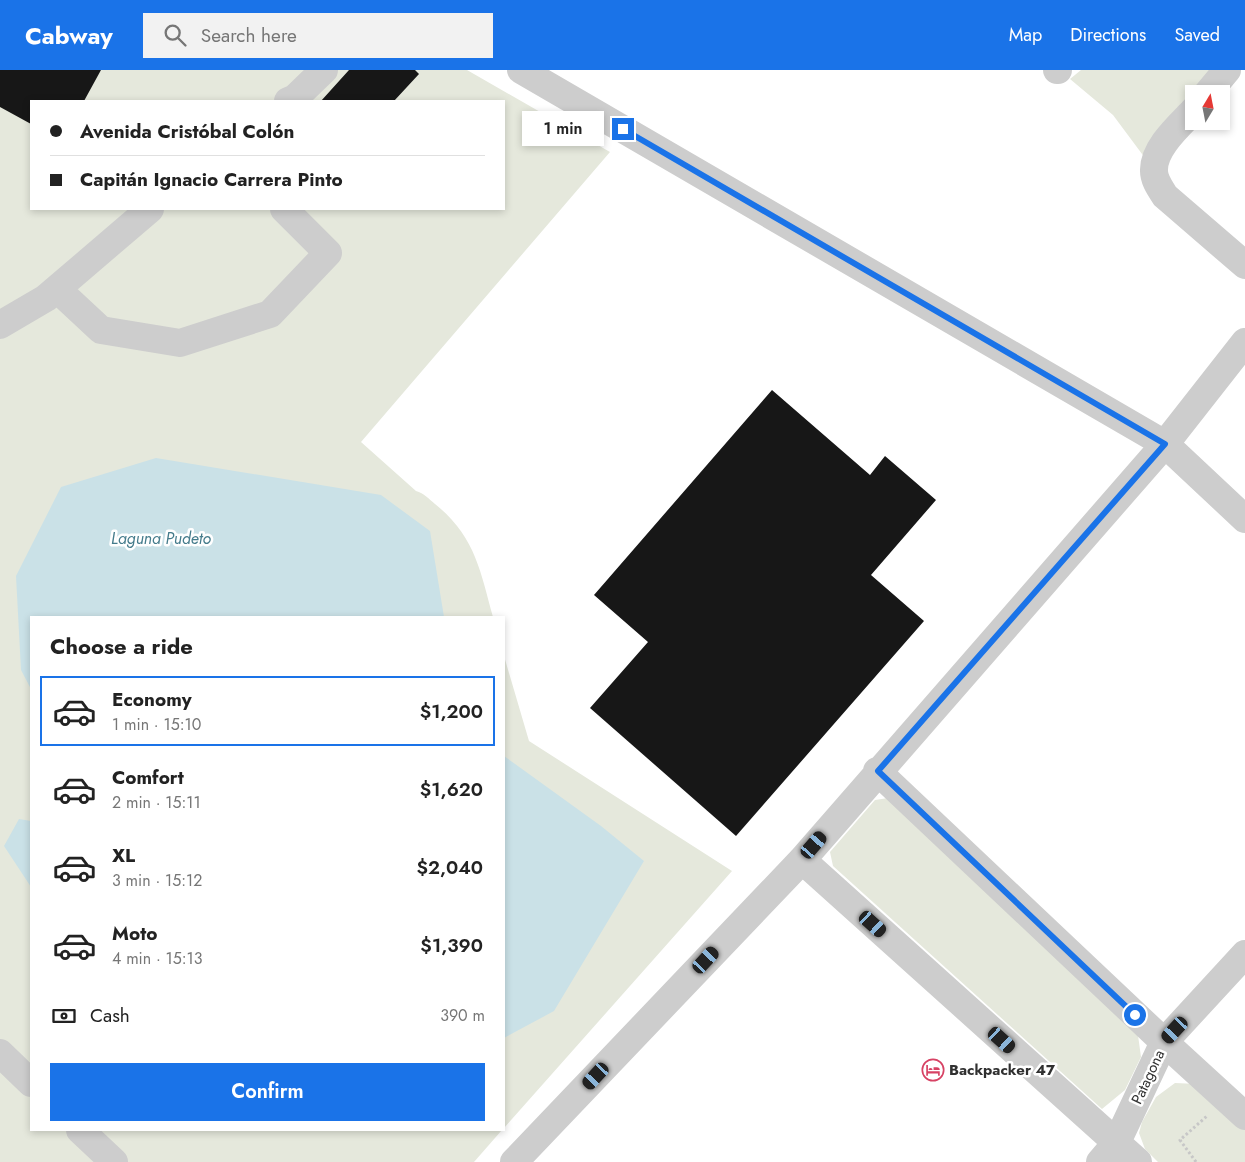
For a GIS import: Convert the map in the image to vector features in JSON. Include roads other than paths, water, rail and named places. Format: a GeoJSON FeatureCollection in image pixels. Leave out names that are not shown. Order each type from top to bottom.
{"type":"FeatureCollection","features":[{"type":"Feature","properties":{"kind":"street"},"geometry":{"type":"LineString","coordinates":[[289,100],[324,70]]}},
{"type":"Feature","properties":{"kind":"street"},"geometry":{"type":"LineString","coordinates":[[522,70],[1165,444],[1245,519]]}},
{"type":"Feature","properties":{"kind":"street"},"geometry":{"type":"LineString","coordinates":[[1214,85],[1227,70]]}},
{"type":"Feature","properties":{"kind":"street"},"geometry":{"type":"LineString","coordinates":[[1185,121],[1157,156],[1154,170],[1157,184],[1165,196],[1245,265]]}},
{"type":"Feature","properties":{"kind":"street"},"geometry":{"type":"LineString","coordinates":[[0,325],[46,298],[149,210]]}},
{"type":"Feature","properties":{"kind":"street"},"geometry":{"type":"LineString","coordinates":[[57,289],[101,330],[180,342],[270,314],[328,253],[285,210]]}},
{"type":"Feature","properties":{"kind":"street"},"geometry":{"type":"LineString","coordinates":[[514,1162],[802,860],[1165,444],[1245,342]]}},
{"type":"Feature","properties":{"kind":"street"},"geometry":{"type":"LineString","coordinates":[[878,771],[1235,1107]]}},
{"type":"Feature","properties":{"kind":"street"},"geometry":{"type":"LineString","coordinates":[[802,860],[1108,1152],[1138,1162]]}},
{"type":"Feature","properties":{"kind":"street","name":"Patagona"},"geometry":{"type":"LineString","coordinates":[[1108,1152],[1164,1042],[1245,954]]}},
{"type":"Feature","properties":{"kind":"street"},"geometry":{"type":"LineString","coordinates":[[0,1054],[30,1082]]}},
{"type":"Feature","properties":{"kind":"street"},"geometry":{"type":"LineString","coordinates":[[81,1131],[114,1162]]}},
{"type":"Feature","properties":{"kind":"water","name":"Laguna Pudeto"},"geometry":{"type":"Polygon","coordinates":[[[156,458],[381,495],[430,531],[444,616],[30,616],[30,687],[21,670],[16,576],[61,487],[156,458]]]}},
{"type":"Feature","properties":{"kind":"water"},"geometry":{"type":"Polygon","coordinates":[[[505,757],[601,826],[644,861],[554,1011],[505,1037],[505,757]]]}},
{"type":"Feature","properties":{"kind":"water"},"geometry":{"type":"Polygon","coordinates":[[[19,819],[30,821],[30,885],[4,846],[19,819]]]}},
{"type":"Feature","properties":{"kind":"place","name":"Backpacker 47"},"geometry":{"type":"Point","coordinates":[933,1070]}}]}
